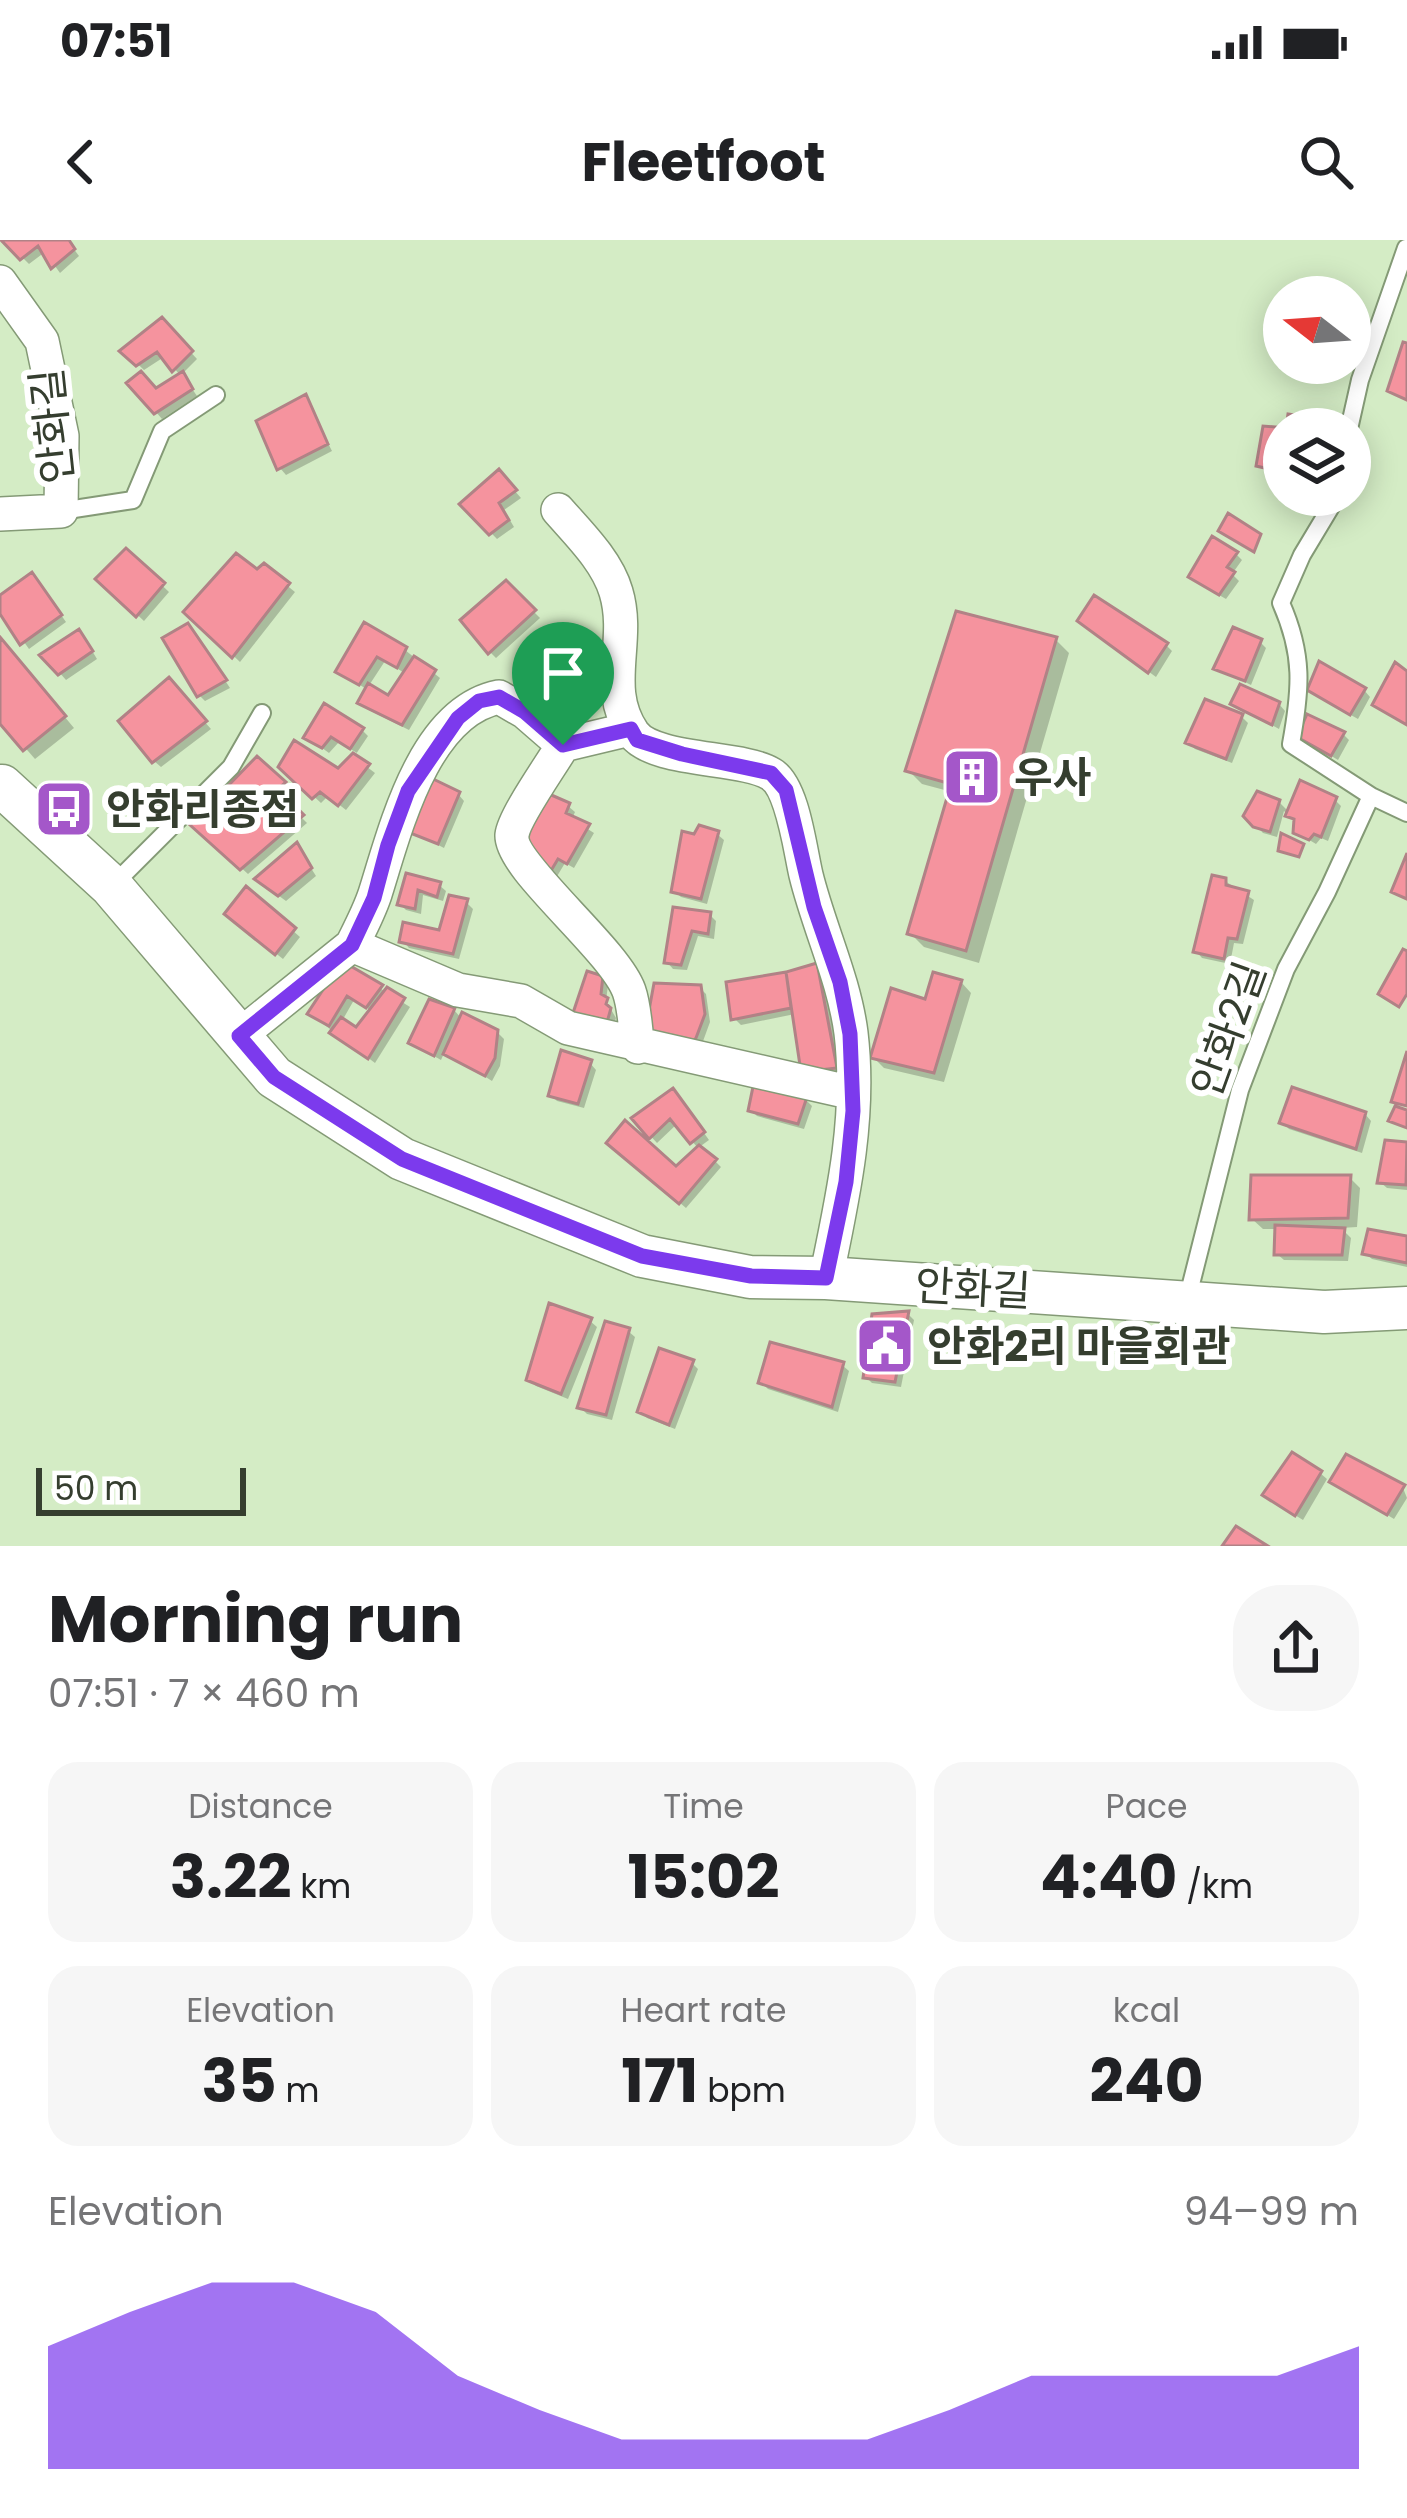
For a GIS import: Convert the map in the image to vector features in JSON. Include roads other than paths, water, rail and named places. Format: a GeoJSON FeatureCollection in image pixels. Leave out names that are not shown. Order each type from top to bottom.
{"type":"FeatureCollection","features":[{"type":"Feature","properties":{"kind":"street","name":"안화길"},"geometry":{"type":"LineString","coordinates":[[0,282],[43,341],[62,436],[61,511],[0,514]]}},
{"type":"Feature","properties":{"kind":"street"},"geometry":{"type":"LineString","coordinates":[[558,510],[602,564],[616,591],[620,625],[617,706],[637,740],[771,773],[786,790],[850,1034],[853,1094],[846,1182],[826,1278]]}},
{"type":"Feature","properties":{"kind":"street"},"geometry":{"type":"LineString","coordinates":[[239,1036],[352,945],[374,898],[408,791],[458,718],[479,701],[499,697],[563,745]]}},
{"type":"Feature","properties":{"kind":"street"},"geometry":{"type":"LineString","coordinates":[[631,729],[563,745],[512,832],[513,846],[527,870],[567,909],[629,990],[638,1047]]}},
{"type":"Feature","properties":{"kind":"street","name":"안화길"},"geometry":{"type":"LineString","coordinates":[[1,785],[111,886],[274,1077],[402,1159],[642,1256],[751,1276],[1324,1312],[1407,1308]]}},
{"type":"Feature","properties":{"kind":"street"},"geometry":{"type":"LineString","coordinates":[[352,945],[458,990],[521,1000],[568,1028],[853,1094]]}},
{"type":"Feature","properties":{"kind":"lane"},"geometry":{"type":"LineString","coordinates":[[1354,408],[1406,248]]}},
{"type":"Feature","properties":{"kind":"lane","name":"안화길"},"geometry":{"type":"LineString","coordinates":[[61,511],[133,500],[162,431],[216,394]]}},
{"type":"Feature","properties":{"kind":"lane"},"geometry":{"type":"LineString","coordinates":[[1325,516],[1281,603],[1294,634],[1301,687],[1291,744],[1371,796],[1407,813]]}},
{"type":"Feature","properties":{"kind":"lane"},"geometry":{"type":"LineString","coordinates":[[111,886],[231,767],[262,713]]}},
{"type":"Feature","properties":{"kind":"lane","name":"안화2길"},"geometry":{"type":"LineString","coordinates":[[1187,1300],[1240,1090],[1286,969],[1371,796]]}},
{"type":"Feature","properties":{"kind":"place","name":"우사"},"geometry":{"type":"Point","coordinates":[972,777]}},
{"type":"Feature","properties":{"kind":"place","name":"안화리종점"},"geometry":{"type":"Point","coordinates":[64,809]}},
{"type":"Feature","properties":{"kind":"place","name":"안화2리 마을회관"},"geometry":{"type":"Point","coordinates":[885,1346]}}]}
